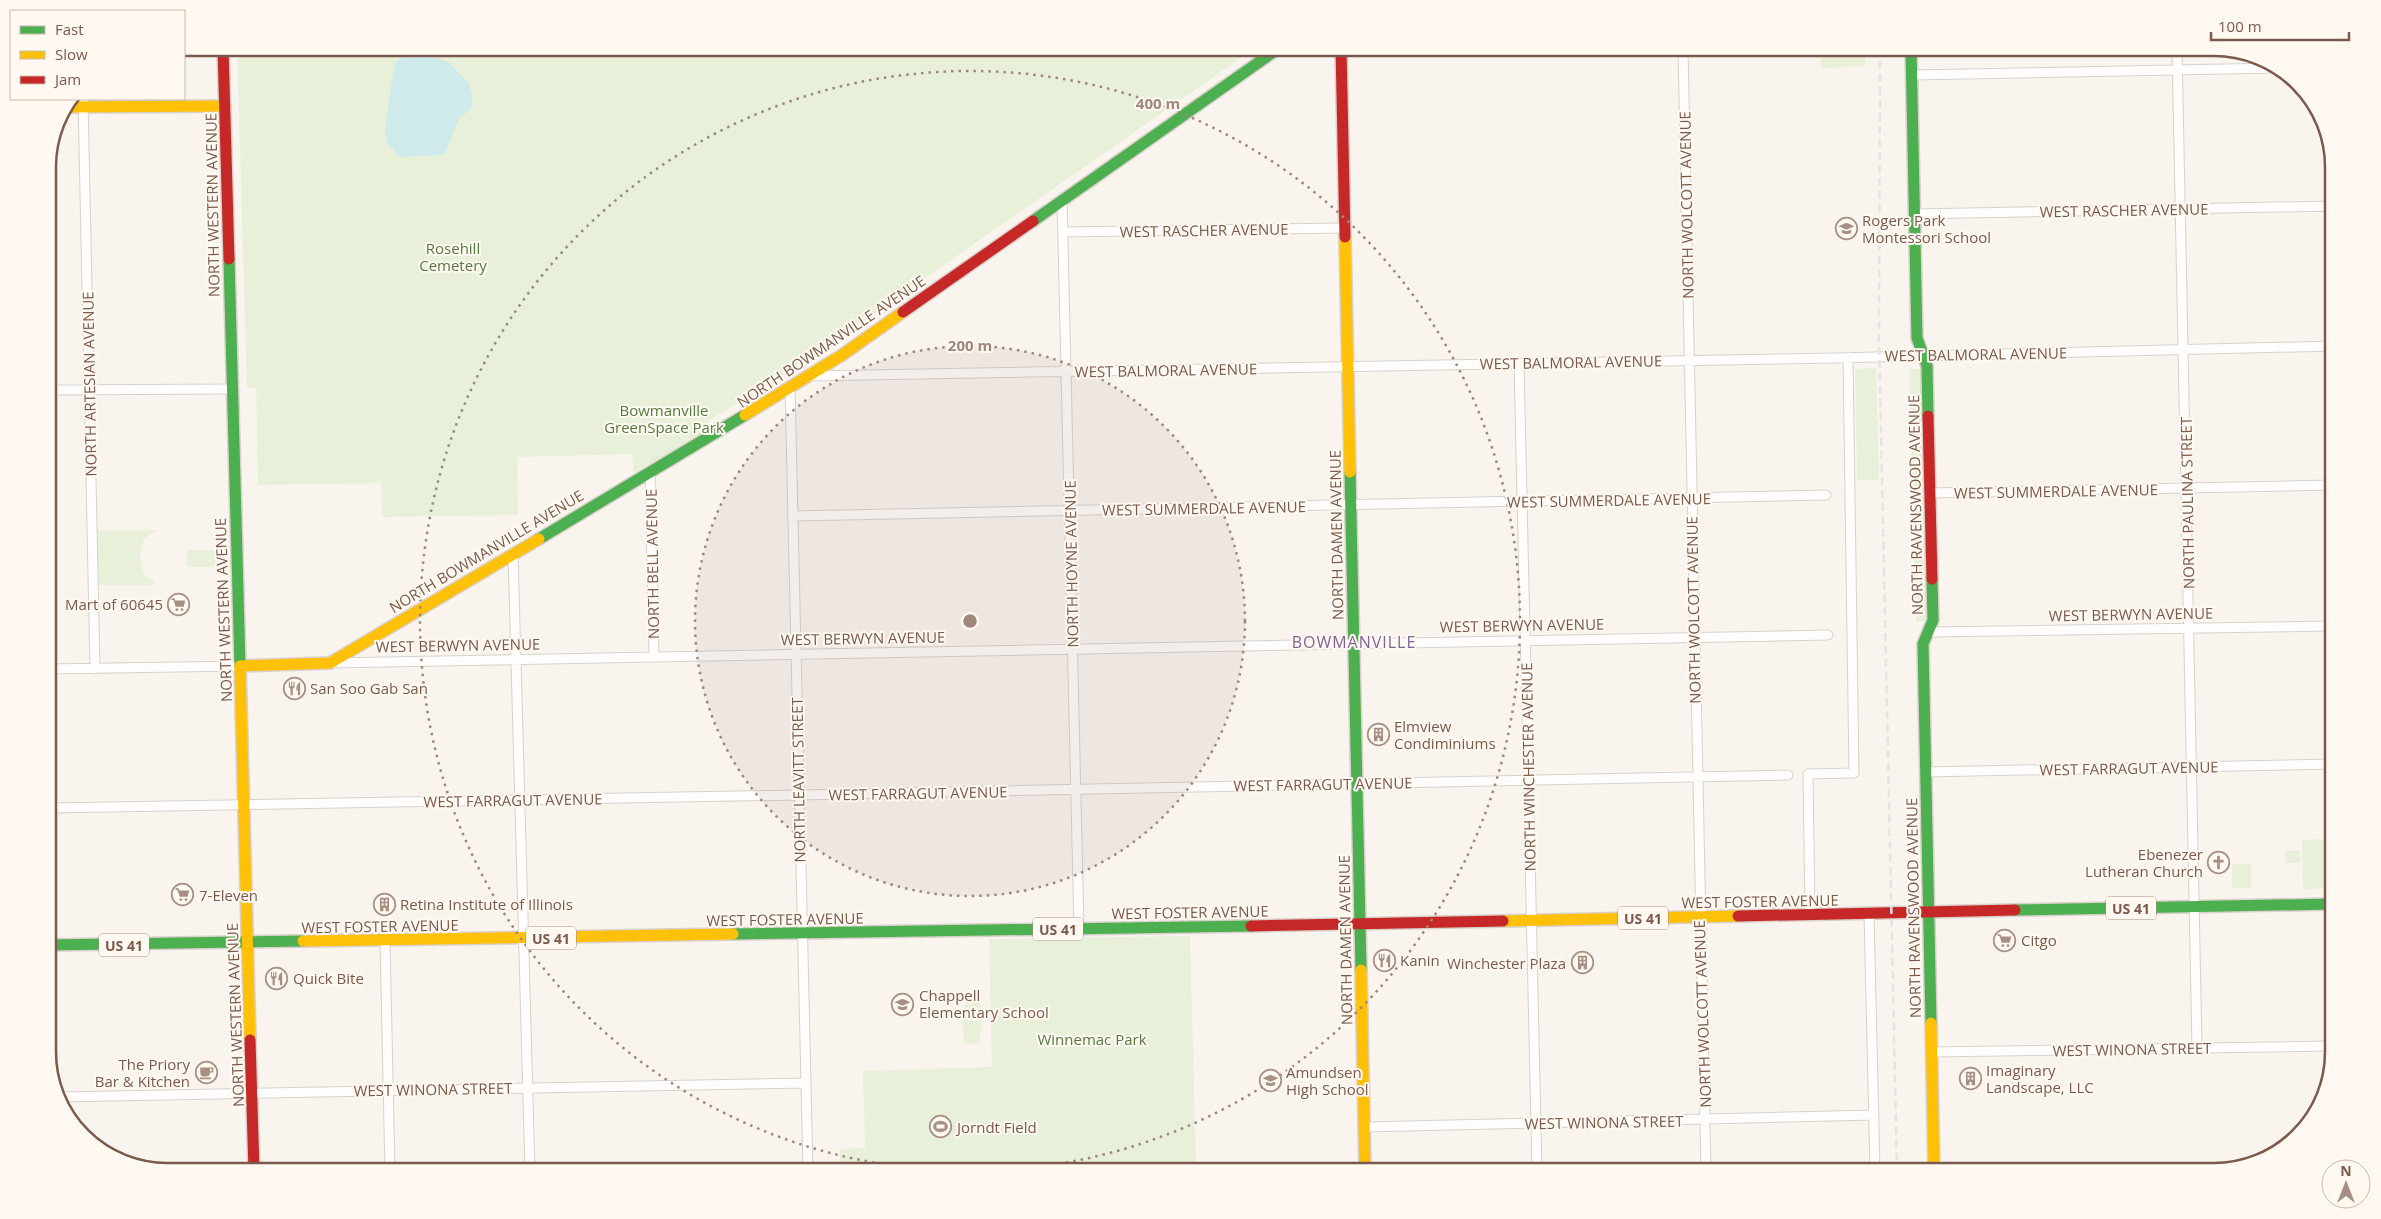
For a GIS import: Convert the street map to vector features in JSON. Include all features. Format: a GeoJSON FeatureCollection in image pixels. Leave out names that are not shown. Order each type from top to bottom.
{"type":"FeatureCollection","features":[{"type":"Feature","properties":{"kind":"main road","name":"NORTH WESTERN AVENUE"},"geometry":{"type":"LineString","coordinates":[[223,56],[254,1163]]}},
{"type":"Feature","properties":{"kind":"main road","name":"NORTH BOWMANVILLE AVENUE"},"geometry":{"type":"LineString","coordinates":[[330,663],[809,376],[1268,56]]}},
{"type":"Feature","properties":{"kind":"main road","name":"NORTH DAMEN AVENUE"},"geometry":{"type":"LineString","coordinates":[[1341,56],[1366,1163]]}},
{"type":"Feature","properties":{"kind":"main road","name":"NORTH RAVENSWOOD AVENUE"},"geometry":{"type":"LineString","coordinates":[[1911,56],[1917,338],[1927,366],[1933,620],[1923,644],[1934,1163]]}},
{"type":"Feature","properties":{"kind":"main road"},"geometry":{"type":"LineString","coordinates":[[83,103],[225,106]]}},
{"type":"Feature","properties":{"kind":"main road","name":"WEST BERWYN AVENUE"},"geometry":{"type":"LineString","coordinates":[[240,666],[330,663]]}},
{"type":"Feature","properties":{"kind":"main road","name":"WEST FOSTER AVENUE"},"geometry":{"type":"LineString","coordinates":[[56,945],[1079,929],[2325,904]]}},
{"type":"Feature","properties":{"kind":"street","name":"NORTH WOLCOTT AVENUE"},"geometry":{"type":"LineString","coordinates":[[1682,56],[1706,1163]]}},
{"type":"Feature","properties":{"kind":"street","name":"NORTH PAULINA STREET"},"geometry":{"type":"LineString","coordinates":[[2177,56],[2197,1048]]}},
{"type":"Feature","properties":{"kind":"street"},"geometry":{"type":"LineString","coordinates":[[1912,75],[2263,68]]}},
{"type":"Feature","properties":{"kind":"street","name":"NORTH ARTESIAN AVENUE"},"geometry":{"type":"LineString","coordinates":[[83,103],[95,669]]}},
{"type":"Feature","properties":{"kind":"street","name":"NORTH HOYNE AVENUE"},"geometry":{"type":"LineString","coordinates":[[1062,200],[1079,929]]}},
{"type":"Feature","properties":{"kind":"street","name":"WEST RASCHER AVENUE"},"geometry":{"type":"LineString","coordinates":[[1914,214],[2325,206]]}},
{"type":"Feature","properties":{"kind":"street","name":"WEST RASCHER AVENUE"},"geometry":{"type":"LineString","coordinates":[[1063,232],[1345,228]]}},
{"type":"Feature","properties":{"kind":"street","name":"WEST BALMORAL AVENUE"},"geometry":{"type":"LineString","coordinates":[[809,376],[2325,346]]}},
{"type":"Feature","properties":{"kind":"street"},"geometry":{"type":"LineString","coordinates":[[1810,915],[1808,774],[1854,773],[1848,357]]}},
{"type":"Feature","properties":{"kind":"street","name":"NORTH WINCHESTER AVENUE"},"geometry":{"type":"LineString","coordinates":[[1519,363],[1537,1163]]}},
{"type":"Feature","properties":{"kind":"street","name":"NORTH LEAVITT STREET"},"geometry":{"type":"LineString","coordinates":[[790,388],[808,1163]]}},
{"type":"Feature","properties":{"kind":"street"},"geometry":{"type":"LineString","coordinates":[[56,390],[232,389]]}},
{"type":"Feature","properties":{"kind":"street","name":"NORTH BELL AVENUE"},"geometry":{"type":"LineString","coordinates":[[650,472],[654,657]]}},
{"type":"Feature","properties":{"kind":"street","name":"WEST SUMMERDALE AVENUE"},"geometry":{"type":"LineString","coordinates":[[1929,493],[2325,485]]}},
{"type":"Feature","properties":{"kind":"street","name":"WEST SUMMERDALE AVENUE"},"geometry":{"type":"LineString","coordinates":[[792,516],[1826,495]]}},
{"type":"Feature","properties":{"kind":"street"},"geometry":{"type":"LineString","coordinates":[[513,553],[530,1163]]}},
{"type":"Feature","properties":{"kind":"street","name":"WEST BERWYN AVENUE"},"geometry":{"type":"LineString","coordinates":[[1928,632],[2325,626]]}},
{"type":"Feature","properties":{"kind":"street","name":"WEST BERWYN AVENUE"},"geometry":{"type":"LineString","coordinates":[[330,663],[1828,635]]}},
{"type":"Feature","properties":{"kind":"street","name":"WEST BERWYN AVENUE"},"geometry":{"type":"LineString","coordinates":[[56,669],[240,666]]}},
{"type":"Feature","properties":{"kind":"street","name":"WEST FARRAGUT AVENUE"},"geometry":{"type":"LineString","coordinates":[[1925,772],[2325,764]]}},
{"type":"Feature","properties":{"kind":"street","name":"WEST FARRAGUT AVENUE"},"geometry":{"type":"LineString","coordinates":[[56,808],[1076,790],[1788,775]]}},
{"type":"Feature","properties":{"kind":"street"},"geometry":{"type":"LineString","coordinates":[[1869,913],[1875,1163]]}},
{"type":"Feature","properties":{"kind":"street"},"geometry":{"type":"LineString","coordinates":[[385,941],[390,1163]]}},
{"type":"Feature","properties":{"kind":"street","name":"WEST WINONA STREET"},"geometry":{"type":"LineString","coordinates":[[1931,1052],[2325,1046]]}},
{"type":"Feature","properties":{"kind":"street","name":"WEST WINONA STREET"},"geometry":{"type":"LineString","coordinates":[[66,1097],[806,1083]]}},
{"type":"Feature","properties":{"kind":"street","name":"WEST WINONA STREET"},"geometry":{"type":"LineString","coordinates":[[1364,1127],[1874,1116]]}},
{"type":"Feature","properties":{"kind":"green space","name":"Rosehill Cemetery"},"geometry":{"type":"Polygon","coordinates":[[[237,56],[1244,56],[802,364],[708,421],[710,429],[634,473],[632,454],[517,457],[518,515],[382,517],[381,483],[258,485],[256,388],[247,387],[237,56]]]}},
{"type":"Feature","properties":{"kind":"green space"},"geometry":{"type":"Polygon","coordinates":[[[1820,56],[1865,56],[1865,66],[1821,68],[1820,56]]]}},
{"type":"Feature","properties":{"kind":"green space"},"geometry":{"type":"Polygon","coordinates":[[[1876,368],[1879,480],[1857,480],[1855,369],[1876,368]]]}},
{"type":"Feature","properties":{"kind":"green space"},"geometry":{"type":"Polygon","coordinates":[[[1909,369],[1921,369],[1926,621],[1916,621],[1909,369]]]}},
{"type":"Feature","properties":{"kind":"green space"},"geometry":{"type":"Polygon","coordinates":[[[96,530],[156,530],[144,539],[140,556],[144,575],[154,582],[154,585],[97,585],[96,530]]]}},
{"type":"Feature","properties":{"kind":"green space"},"geometry":{"type":"Polygon","coordinates":[[[187,550],[216,550],[216,567],[187,567],[187,550]]]}},
{"type":"Feature","properties":{"kind":"green space"},"geometry":{"type":"Polygon","coordinates":[[[2325,839],[2325,888],[2303,889],[2302,840],[2325,839]]]}},
{"type":"Feature","properties":{"kind":"green space"},"geometry":{"type":"Polygon","coordinates":[[[2285,851],[2300,851],[2300,863],[2285,863],[2285,851]]]}},
{"type":"Feature","properties":{"kind":"green space"},"geometry":{"type":"Polygon","coordinates":[[[2232,864],[2251,864],[2251,888],[2232,888],[2232,864]]]}},
{"type":"Feature","properties":{"kind":"green space","name":"Winnemac Park"},"geometry":{"type":"Polygon","coordinates":[[[1190,936],[1196,1163],[840,1163],[840,1149],[865,1148],[863,1071],[992,1067],[989,939],[1190,936]]]}},
{"type":"Feature","properties":{"kind":"green space"},"geometry":{"type":"Polygon","coordinates":[[[964,993],[980,993],[982,1031],[980,1031],[980,1043],[964,1044],[962,1016],[966,1016],[964,993]]]}},
{"type":"Feature","properties":{"kind":"water"},"geometry":{"type":"Polygon","coordinates":[[[413,56],[428,56],[448,62],[468,82],[473,96],[471,108],[459,119],[444,155],[399,157],[387,142],[385,130],[394,66],[399,59],[413,56]]]}},
{"type":"Feature","properties":{"kind":"railway"},"geometry":{"type":"LineString","coordinates":[[1880,56],[1879,339],[1897,1163]]}},
{"type":"Feature","properties":{"kind":"traffic: fast"},"geometry":{"type":"LineString","coordinates":[[1033,221],[1268,56]]}},
{"type":"Feature","properties":{"kind":"traffic: fast"},"geometry":{"type":"LineString","coordinates":[[1911,56],[1917,338],[1927,366],[1928,416]]}},
{"type":"Feature","properties":{"kind":"traffic: fast"},"geometry":{"type":"LineString","coordinates":[[229,259],[240,667]]}},
{"type":"Feature","properties":{"kind":"traffic: fast"},"geometry":{"type":"LineString","coordinates":[[539,539],[745,415]]}},
{"type":"Feature","properties":{"kind":"traffic: fast"},"geometry":{"type":"LineString","coordinates":[[1350,472],[1361,970]]}},
{"type":"Feature","properties":{"kind":"traffic: fast"},"geometry":{"type":"LineString","coordinates":[[1931,1023],[1923,644],[1933,620],[1932,579]]}},
{"type":"Feature","properties":{"kind":"traffic: fast"},"geometry":{"type":"LineString","coordinates":[[2015,910],[2325,904]]}},
{"type":"Feature","properties":{"kind":"traffic: fast"},"geometry":{"type":"LineString","coordinates":[[733,934],[1251,926]]}},
{"type":"Feature","properties":{"kind":"traffic: fast"},"geometry":{"type":"LineString","coordinates":[[56,945],[303,941]]}},
{"type":"Feature","properties":{"kind":"traffic: slow"},"geometry":{"type":"LineString","coordinates":[[74,107],[225,106]]}},
{"type":"Feature","properties":{"kind":"traffic: slow"},"geometry":{"type":"LineString","coordinates":[[1345,237],[1350,472]]}},
{"type":"Feature","properties":{"kind":"traffic: slow"},"geometry":{"type":"LineString","coordinates":[[745,415],[842,355],[903,312]]}},
{"type":"Feature","properties":{"kind":"traffic: slow"},"geometry":{"type":"LineString","coordinates":[[240,666],[330,663],[539,539]]}},
{"type":"Feature","properties":{"kind":"traffic: slow"},"geometry":{"type":"LineString","coordinates":[[240,667],[250,1040]]}},
{"type":"Feature","properties":{"kind":"traffic: slow"},"geometry":{"type":"LineString","coordinates":[[1503,921],[1738,916]]}},
{"type":"Feature","properties":{"kind":"traffic: slow"},"geometry":{"type":"LineString","coordinates":[[303,941],[733,934]]}},
{"type":"Feature","properties":{"kind":"traffic: slow"},"geometry":{"type":"LineString","coordinates":[[1361,970],[1365,1163]]}},
{"type":"Feature","properties":{"kind":"traffic: slow"},"geometry":{"type":"LineString","coordinates":[[1931,1023],[1934,1163]]}},
{"type":"Feature","properties":{"kind":"traffic: jam"},"geometry":{"type":"LineString","coordinates":[[223,56],[229,259]]}},
{"type":"Feature","properties":{"kind":"traffic: jam"},"geometry":{"type":"LineString","coordinates":[[1341,56],[1345,237]]}},
{"type":"Feature","properties":{"kind":"traffic: jam"},"geometry":{"type":"LineString","coordinates":[[903,312],[1033,221]]}},
{"type":"Feature","properties":{"kind":"traffic: jam"},"geometry":{"type":"LineString","coordinates":[[1928,416],[1932,579]]}},
{"type":"Feature","properties":{"kind":"traffic: jam"},"geometry":{"type":"LineString","coordinates":[[1738,916],[2015,910]]}},
{"type":"Feature","properties":{"kind":"traffic: jam"},"geometry":{"type":"LineString","coordinates":[[1251,926],[1503,921]]}},
{"type":"Feature","properties":{"kind":"traffic: jam"},"geometry":{"type":"LineString","coordinates":[[250,1040],[254,1163]]}},
{"type":"Feature","properties":{"kind":"place","name":"Rogers Park Montessori School"},"geometry":{"type":"Point","coordinates":[1846,229]}},
{"type":"Feature","properties":{"kind":"place","name":"Mart of 60645"},"geometry":{"type":"Point","coordinates":[179,604]}},
{"type":"Feature","properties":{"kind":"place","name":"San Soo Gab San"},"geometry":{"type":"Point","coordinates":[294,688]}},
{"type":"Feature","properties":{"kind":"place","name":"Elmview Condiminiums"},"geometry":{"type":"Point","coordinates":[1378,735]}},
{"type":"Feature","properties":{"kind":"place","name":"Ebenezer Lutheran Church"},"geometry":{"type":"Point","coordinates":[2219,863]}},
{"type":"Feature","properties":{"kind":"place","name":"7-Eleven"},"geometry":{"type":"Point","coordinates":[183,895]}},
{"type":"Feature","properties":{"kind":"place","name":"Retina Institute of Illinois"},"geometry":{"type":"Point","coordinates":[384,904]}},
{"type":"Feature","properties":{"kind":"place","name":"Citgo"},"geometry":{"type":"Point","coordinates":[2005,940]}},
{"type":"Feature","properties":{"kind":"place","name":"Kanin"},"geometry":{"type":"Point","coordinates":[1384,960]}},
{"type":"Feature","properties":{"kind":"place","name":"Winchester Plaza"},"geometry":{"type":"Point","coordinates":[1582,963]}},
{"type":"Feature","properties":{"kind":"place","name":"Quick Bite"},"geometry":{"type":"Point","coordinates":[277,978]}},
{"type":"Feature","properties":{"kind":"place","name":"Chappell Elementary School"},"geometry":{"type":"Point","coordinates":[903,1004]}},
{"type":"Feature","properties":{"kind":"place","name":"The Priory Bar & Kitchen"},"geometry":{"type":"Point","coordinates":[206,1073]}},
{"type":"Feature","properties":{"kind":"place","name":"Imaginary Landscape, LLC"},"geometry":{"type":"Point","coordinates":[1970,1079]}},
{"type":"Feature","properties":{"kind":"place","name":"Amundsen High School"},"geometry":{"type":"Point","coordinates":[1270,1081]}},
{"type":"Feature","properties":{"kind":"place","name":"Jorndt Field"},"geometry":{"type":"Point","coordinates":[941,1127]}},
{"type":"Feature","properties":{"kind":"district","name":"BOWMANVILLE"},"geometry":{"type":"Point","coordinates":[1354,642]}},
{"type":"Feature","properties":{"kind":"park label","name":"Bowmanville GreenSpace Park"},"geometry":{"type":"Point","coordinates":[664,418]}}]}
